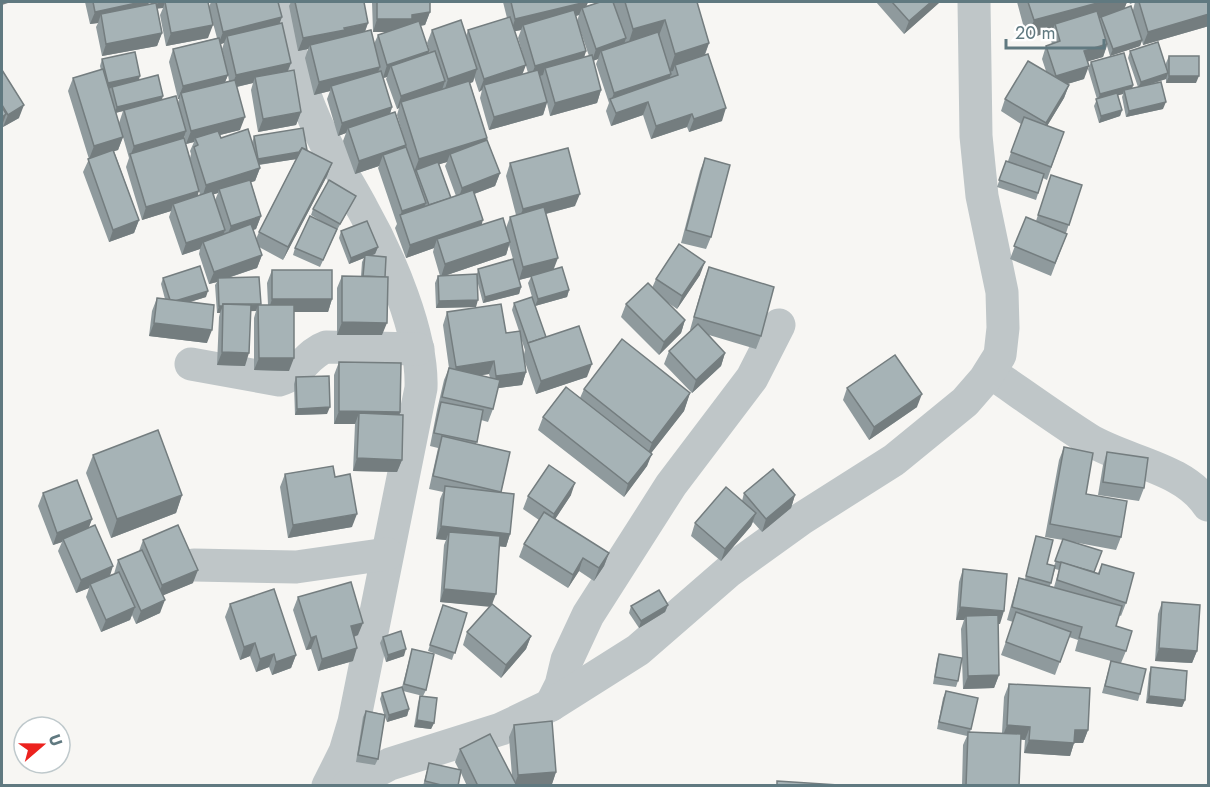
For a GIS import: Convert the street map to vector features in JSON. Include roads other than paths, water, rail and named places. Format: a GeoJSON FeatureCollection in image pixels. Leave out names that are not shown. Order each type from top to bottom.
{"type":"FeatureCollection","features":[{"type":"Feature","properties":{"kind":"street"},"geometry":{"type":"LineString","coordinates":[[278,2],[309,105],[324,140],[375,233],[418,349],[422,366],[421,388],[354,722],[345,752],[328,786]]}},
{"type":"Feature","properties":{"kind":"street"},"geometry":{"type":"LineString","coordinates":[[348,786],[390,764],[501,729],[552,705],[639,650],[729,571],[801,519],[894,460],[965,402],[990,372],[1000,355],[1003,328],[1002,292],[982,196],[976,136],[975,2]]}},
{"type":"Feature","properties":{"kind":"street"},"geometry":{"type":"LineString","coordinates":[[552,705],[561,685],[567,660],[588,615],[671,485],[752,378],[779,325]]}},
{"type":"Feature","properties":{"kind":"street"},"geometry":{"type":"LineString","coordinates":[[191,364],[279,380],[292,376],[317,351],[327,347],[418,349]]}},
{"type":"Feature","properties":{"kind":"street"},"geometry":{"type":"LineString","coordinates":[[990,372],[1090,441],[1180,481],[1202,495],[1209,505]]}},
{"type":"Feature","properties":{"kind":"street"},"geometry":{"type":"LineString","coordinates":[[194,565],[296,567],[387,554]]}}]}
